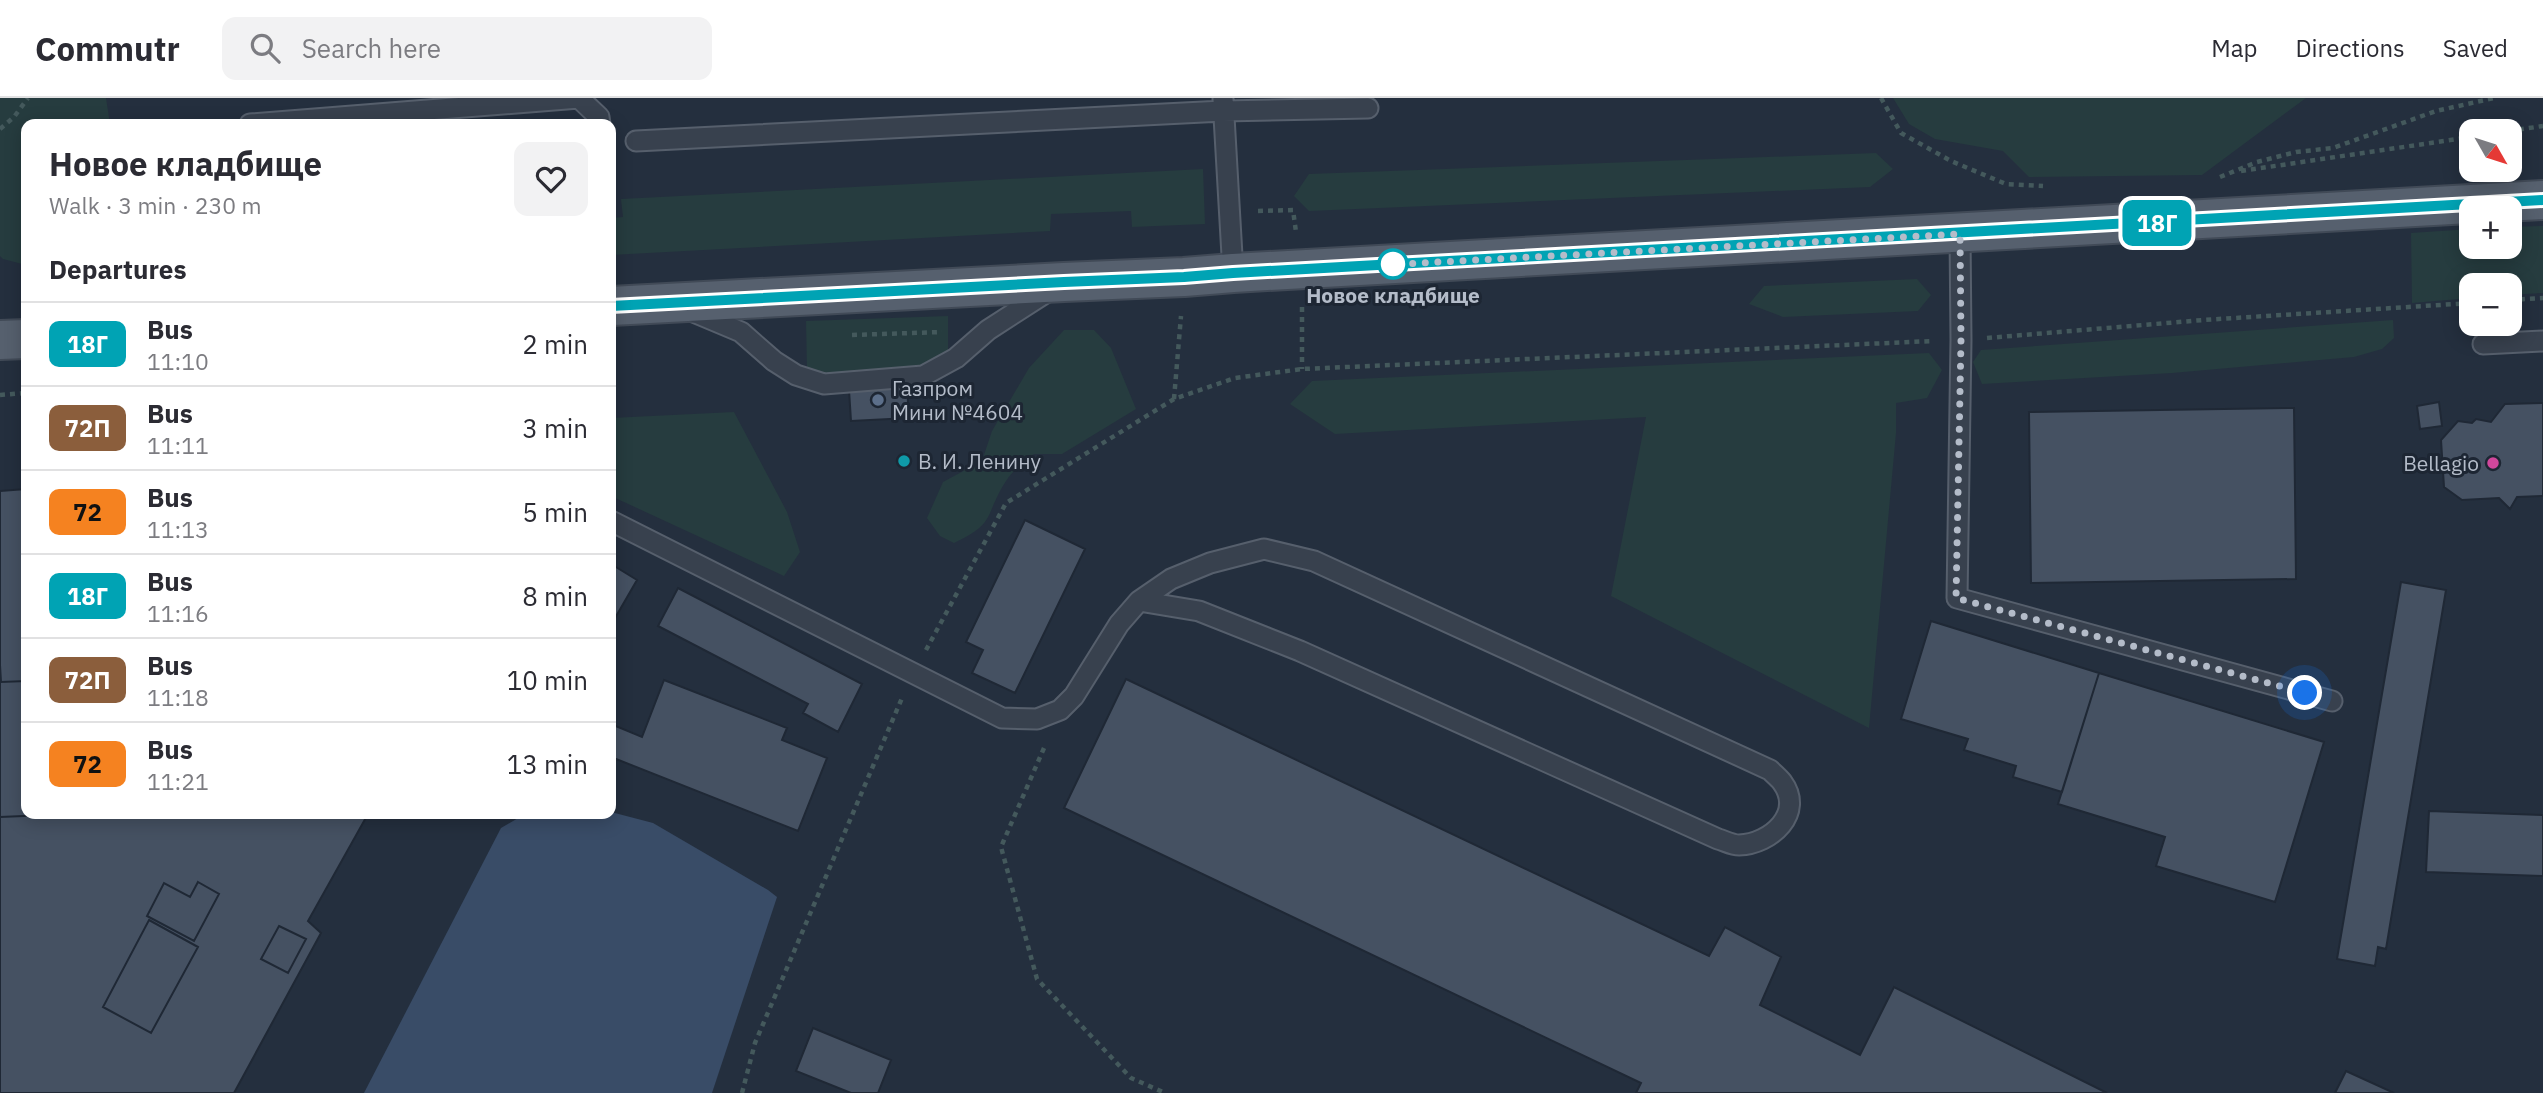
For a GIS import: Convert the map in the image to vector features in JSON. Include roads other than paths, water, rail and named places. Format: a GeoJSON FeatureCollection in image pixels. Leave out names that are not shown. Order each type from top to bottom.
{"type":"FeatureCollection","features":[{"type":"Feature","properties":{"kind":"main road"},"geometry":{"type":"LineString","coordinates":[[616,306],[1184,277],[2543,200]]}},
{"type":"Feature","properties":{"kind":"main road"},"geometry":{"type":"LineString","coordinates":[[0,340],[21,339]]}},
{"type":"Feature","properties":{"kind":"lane"},"geometry":{"type":"LineString","coordinates":[[313,119],[579,98],[599,119]]}},
{"type":"Feature","properties":{"kind":"lane"},"geometry":{"type":"LineString","coordinates":[[636,141],[1223,105],[1368,108]]}},
{"type":"Feature","properties":{"kind":"lane"},"geometry":{"type":"LineString","coordinates":[[1223,105],[1233,273]]}},
{"type":"Feature","properties":{"kind":"lane"},"geometry":{"type":"LineString","coordinates":[[1960,234],[1961,340],[1956,598],[2332,701]]}},
{"type":"Feature","properties":{"kind":"lane"},"geometry":{"type":"LineString","coordinates":[[670,303],[741,332],[796,375],[824,384],[923,376],[956,358],[988,330],[1064,282]]}},
{"type":"Feature","properties":{"kind":"lane"},"geometry":{"type":"LineString","coordinates":[[2483,344],[2543,341]]}},
{"type":"Feature","properties":{"kind":"lane"},"geometry":{"type":"LineString","coordinates":[[616,524],[1002,718],[1037,719],[1060,710],[1074,695],[1119,624],[1139,601],[1171,579],[1210,563],[1264,549],[1314,561],[1770,770],[1783,783],[1789,801],[1786,818],[1774,834],[1757,842],[1737,845],[1718,839],[1300,651],[1199,611],[1139,601]]}},
{"type":"Feature","properties":{"kind":"water"},"geometry":{"type":"Polygon","coordinates":[[[616,813],[653,823],[777,897],[712,1093],[364,1093],[501,828],[516,819],[616,819],[616,813]]]}},
{"type":"Feature","properties":{"kind":"place","name":"Новое кладбище"},"geometry":{"type":"Point","coordinates":[1393,264]}},
{"type":"Feature","properties":{"kind":"place","name":"Газпром Мини №4604"},"geometry":{"type":"Point","coordinates":[878,400]}},
{"type":"Feature","properties":{"kind":"place","name":"В. И. Ленину"},"geometry":{"type":"Point","coordinates":[904,461]}},
{"type":"Feature","properties":{"kind":"place","name":"Bellagio"},"geometry":{"type":"Point","coordinates":[2493,463]}}]}
